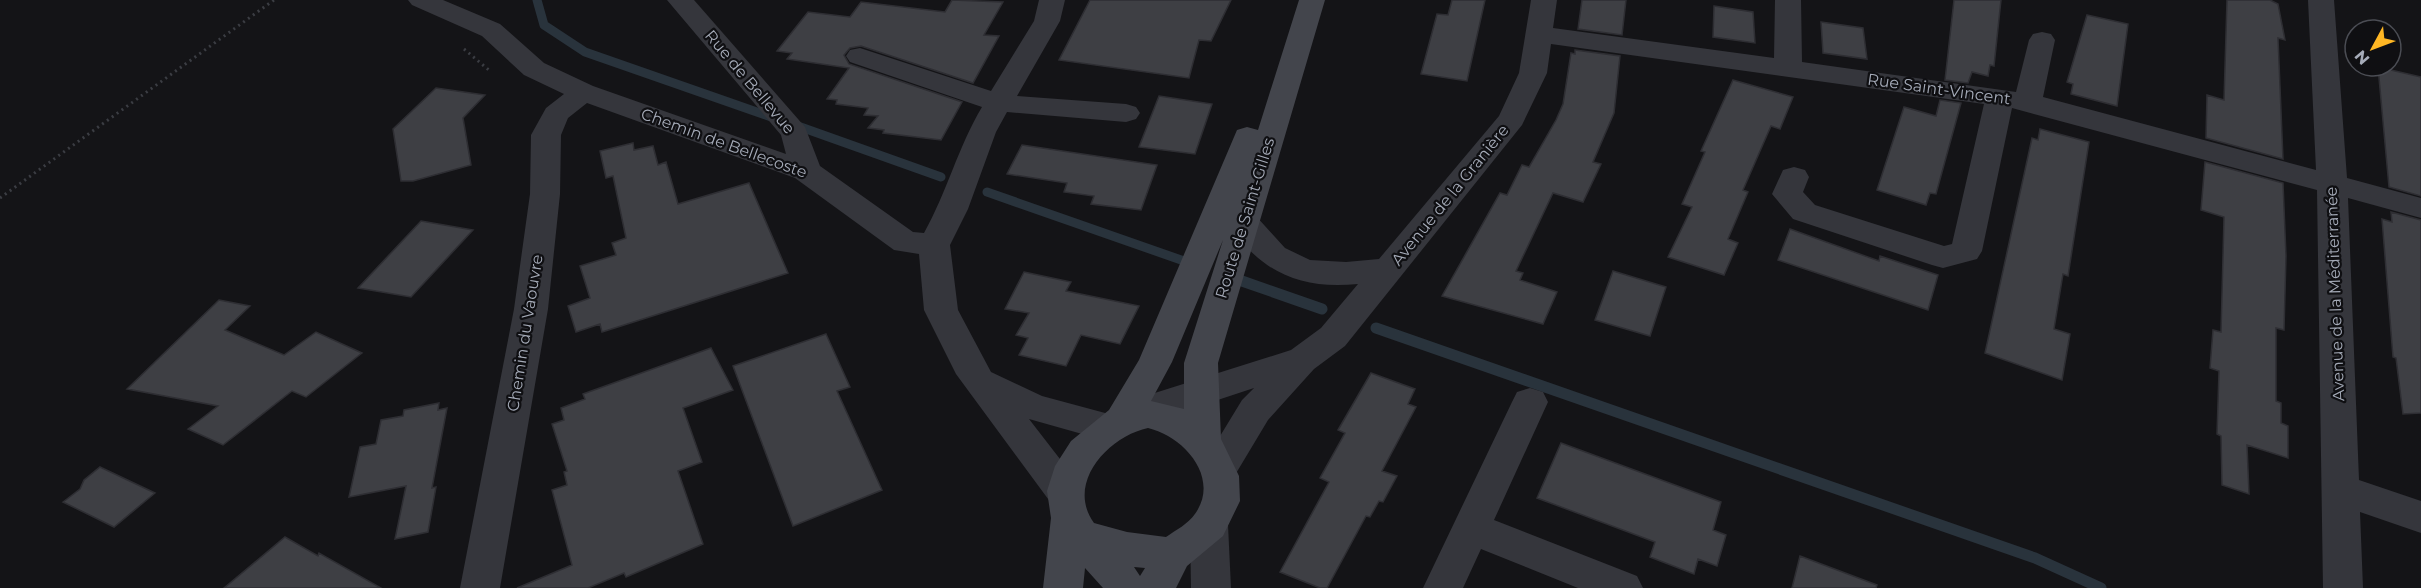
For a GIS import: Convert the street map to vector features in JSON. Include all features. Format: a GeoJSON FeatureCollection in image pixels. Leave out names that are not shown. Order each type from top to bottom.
{"type":"FeatureCollection","features":[{"type":"Feature","properties":{"kind":"main road","name":"Route de Saint-Gilles"},"geometry":{"type":"LineString","coordinates":[[1122,420],[1155,362],[1235,174],[1290,0]]}},
{"type":"Feature","properties":{"kind":"main road","name":"Route de Saint-Gilles"},"geometry":{"type":"LineString","coordinates":[[1211,454],[1202,392],[1201,363],[1312,0]]}},
{"type":"Feature","properties":{"kind":"main road"},"geometry":{"type":"LineString","coordinates":[[1063,588],[1078,458],[1122,420],[1158,414],[1180,421],[1211,454],[1221,500],[1209,525],[1173,554],[1155,588]]}},
{"type":"Feature","properties":{"kind":"main road"},"geometry":{"type":"LineString","coordinates":[[1072,515],[1113,548],[1143,553],[1173,554]]}},
{"type":"Feature","properties":{"kind":"main road"},"geometry":{"type":"LineString","coordinates":[[1072,515],[1126,588]]}},
{"type":"Feature","properties":{"kind":"street","name":"Chemin de Bellecoste"},"geometry":{"type":"LineString","coordinates":[[421,0],[491,30],[534,69],[583,92],[806,171],[905,242],[934,245]]}},
{"type":"Feature","properties":{"kind":"street","name":"Rue de Bellevue"},"geometry":{"type":"LineString","coordinates":[[681,0],[771,102],[795,133],[806,171]]}},
{"type":"Feature","properties":{"kind":"street"},"geometry":{"type":"LineString","coordinates":[[1052,0],[1047,21],[981,132],[952,209],[934,245],[941,310],[973,374],[1072,515]]}},
{"type":"Feature","properties":{"kind":"street","name":"Avenue de la Granière"},"geometry":{"type":"LineString","coordinates":[[1211,454],[1302,360],[1333,337],[1512,119],[1533,74],[1544,0]]}},
{"type":"Feature","properties":{"kind":"street"},"geometry":{"type":"LineString","coordinates":[[1788,0],[1788,67]]}},
{"type":"Feature","properties":{"kind":"street","name":"Avenue de la Méditerranée"},"geometry":{"type":"LineString","coordinates":[[2321,0],[2332,184],[2343,588]]}},
{"type":"Feature","properties":{"kind":"street","name":"Rue Saint-Vincent"},"geometry":{"type":"LineString","coordinates":[[1539,34],[2014,100],[2421,208]]}},
{"type":"Feature","properties":{"kind":"street"},"geometry":{"type":"LineString","coordinates":[[1794,177],[1787,194],[1804,212],[1943,257],[1966,251],[2014,100],[2042,40]]}},
{"type":"Feature","properties":{"kind":"street"},"geometry":{"type":"LineString","coordinates":[[860,56],[998,103],[1126,113]]}},
{"type":"Feature","properties":{"kind":"street","name":"Chemin du Vaouvre"},"geometry":{"type":"LineString","coordinates":[[480,588],[531,309],[545,194],[546,135],[556,114],[583,92]]}},
{"type":"Feature","properties":{"kind":"street"},"geometry":{"type":"LineString","coordinates":[[1244,222],[1257,242],[1291,268],[1319,273],[1360,273],[1391,268]]}},
{"type":"Feature","properties":{"kind":"street","name":"Avenue de la Granière"},"geometry":{"type":"LineString","coordinates":[[1122,420],[1302,360]]}},
{"type":"Feature","properties":{"kind":"street"},"geometry":{"type":"LineString","coordinates":[[973,374],[1006,398],[1049,413],[1122,420]]}},
{"type":"Feature","properties":{"kind":"street"},"geometry":{"type":"LineString","coordinates":[[1443,588],[1530,402]]}},
{"type":"Feature","properties":{"kind":"street"},"geometry":{"type":"LineString","coordinates":[[2340,489],[2421,517]]}},
{"type":"Feature","properties":{"kind":"street"},"geometry":{"type":"LineString","coordinates":[[1209,525],[1211,588]]}},
{"type":"Feature","properties":{"kind":"street"},"geometry":{"type":"LineString","coordinates":[[1471,528],[1623,588]]}},
{"type":"Feature","properties":{"kind":"path"},"geometry":{"type":"LineString","coordinates":[[0,198],[274,0]]}},
{"type":"Feature","properties":{"kind":"building"},"geometry":{"type":"Polygon","coordinates":[[[952,0],[1003,2],[984,35],[999,36],[973,83],[861,46],[850,48],[844,55],[849,64],[962,102],[941,140],[883,133],[884,130],[868,128],[878,116],[864,115],[868,108],[836,104],[837,100],[827,99],[849,68],[787,59],[792,53],[777,51],[808,12],[850,17],[861,2],[945,12],[952,0]]]}},
{"type":"Feature","properties":{"kind":"building"},"geometry":{"type":"Polygon","coordinates":[[[1090,0],[1231,0],[1211,41],[1199,40],[1189,78],[1059,60],[1090,0]]]}},
{"type":"Feature","properties":{"kind":"building"},"geometry":{"type":"Polygon","coordinates":[[[1452,0],[1485,0],[1467,81],[1421,74],[1437,14],[1448,15],[1452,0]]]}},
{"type":"Feature","properties":{"kind":"building"},"geometry":{"type":"Polygon","coordinates":[[[1582,0],[1626,0],[1622,35],[1578,29],[1582,0]]]}},
{"type":"Feature","properties":{"kind":"building"},"geometry":{"type":"Polygon","coordinates":[[[1954,0],[2001,0],[1994,66],[1990,65],[1988,76],[1972,72],[1968,83],[1945,80],[1954,0]]]}},
{"type":"Feature","properties":{"kind":"building"},"geometry":{"type":"Polygon","coordinates":[[[2227,0],[2270,0],[2278,4],[2285,40],[2278,38],[2283,159],[2206,138],[2207,95],[2224,100],[2227,0]]]}},
{"type":"Feature","properties":{"kind":"building"},"geometry":{"type":"Polygon","coordinates":[[[1714,6],[1753,12],[1755,43],[1713,37],[1714,6]]]}},
{"type":"Feature","properties":{"kind":"building"},"geometry":{"type":"Polygon","coordinates":[[[2087,15],[2128,24],[2117,106],[2071,94],[2073,84],[2067,82],[2087,15]]]}},
{"type":"Feature","properties":{"kind":"building"},"geometry":{"type":"Polygon","coordinates":[[[1821,22],[1863,28],[1867,59],[1823,53],[1821,22]]]}},
{"type":"Feature","properties":{"kind":"building"},"geometry":{"type":"Polygon","coordinates":[[[1575,50],[1620,56],[1614,113],[1593,162],[1601,164],[1583,202],[1553,193],[1516,271],[1523,273],[1520,280],[1557,292],[1543,324],[1442,296],[1500,193],[1507,195],[1522,165],[1529,167],[1556,120],[1563,104],[1571,53],[1575,54],[1575,50]]]}},
{"type":"Feature","properties":{"kind":"building"},"geometry":{"type":"Polygon","coordinates":[[[2403,73],[2421,77],[2421,196],[2389,187],[2379,78],[2403,78],[2403,73]]]}},
{"type":"Feature","properties":{"kind":"building"},"geometry":{"type":"Polygon","coordinates":[[[1733,80],[1793,97],[1780,129],[1771,126],[1743,190],[1748,192],[1728,239],[1738,243],[1724,275],[1668,257],[1692,207],[1682,204],[1705,152],[1701,151],[1733,80]]]}},
{"type":"Feature","properties":{"kind":"building"},"geometry":{"type":"Polygon","coordinates":[[[436,88],[485,95],[463,118],[471,165],[413,181],[401,181],[393,129],[436,88]]]}},
{"type":"Feature","properties":{"kind":"building"},"geometry":{"type":"Polygon","coordinates":[[[1159,96],[1212,104],[1195,154],[1139,147],[1159,96]]]}},
{"type":"Feature","properties":{"kind":"building"},"geometry":{"type":"Polygon","coordinates":[[[1940,100],[1961,103],[1936,194],[1930,193],[1926,205],[1877,190],[1904,107],[1936,116],[1940,100]]]}},
{"type":"Feature","properties":{"kind":"building"},"geometry":{"type":"Polygon","coordinates":[[[2040,129],[2089,142],[2068,276],[2063,274],[2054,329],[2070,334],[2062,380],[1985,353],[2032,138],[2038,140],[2040,129]]]}},
{"type":"Feature","properties":{"kind":"building"},"geometry":{"type":"Polygon","coordinates":[[[633,143],[634,150],[653,146],[658,165],[666,162],[678,204],[749,183],[788,273],[602,332],[600,324],[576,332],[568,306],[590,298],[580,266],[616,255],[612,243],[626,238],[613,176],[606,178],[600,151],[633,143]]]}},
{"type":"Feature","properties":{"kind":"building"},"geometry":{"type":"Polygon","coordinates":[[[1022,145],[1157,165],[1141,210],[1091,204],[1094,196],[1064,192],[1067,183],[1007,174],[1022,145]]]}},
{"type":"Feature","properties":{"kind":"building"},"geometry":{"type":"Polygon","coordinates":[[[2205,162],[2283,183],[2286,256],[2284,330],[2276,328],[2276,401],[2281,403],[2281,423],[2288,426],[2288,458],[2247,445],[2249,494],[2222,485],[2221,436],[2217,434],[2219,371],[2210,368],[2213,330],[2221,332],[2224,217],[2201,210],[2205,162]]]}},
{"type":"Feature","properties":{"kind":"building"},"geometry":{"type":"Polygon","coordinates":[[[2391,212],[2421,220],[2421,413],[2403,414],[2396,358],[2393,357],[2382,219],[2392,222],[2391,212]]]}},
{"type":"Feature","properties":{"kind":"building"},"geometry":{"type":"Polygon","coordinates":[[[421,221],[473,230],[411,297],[358,288],[421,221]]]}},
{"type":"Feature","properties":{"kind":"building"},"geometry":{"type":"Polygon","coordinates":[[[1790,229],[1879,261],[1880,256],[1938,275],[1928,310],[1778,260],[1790,229]]]}},
{"type":"Feature","properties":{"kind":"building"},"geometry":{"type":"Polygon","coordinates":[[[1613,271],[1666,287],[1650,336],[1595,320],[1613,271]]]}},
{"type":"Feature","properties":{"kind":"building"},"geometry":{"type":"Polygon","coordinates":[[[1024,272],[1071,282],[1066,291],[1139,306],[1120,344],[1081,335],[1066,366],[1019,355],[1028,338],[1016,335],[1029,313],[1005,309],[1024,272]]]}},
{"type":"Feature","properties":{"kind":"building"},"geometry":{"type":"Polygon","coordinates":[[[219,300],[250,306],[225,330],[284,355],[316,332],[362,353],[306,397],[292,391],[223,445],[188,429],[218,406],[127,389],[219,300]]]}},
{"type":"Feature","properties":{"kind":"building"},"geometry":{"type":"Polygon","coordinates":[[[826,334],[850,387],[837,391],[882,490],[793,526],[733,366],[826,334]]]}},
{"type":"Feature","properties":{"kind":"building"},"geometry":{"type":"Polygon","coordinates":[[[711,348],[733,390],[683,408],[702,462],[678,471],[703,544],[626,577],[624,573],[588,588],[517,588],[572,565],[552,490],[567,485],[564,472],[567,471],[552,424],[564,420],[561,408],[585,399],[583,394],[711,348]]]}},
{"type":"Feature","properties":{"kind":"building"},"geometry":{"type":"Polygon","coordinates":[[[1371,373],[1415,389],[1408,404],[1416,407],[1382,471],[1397,476],[1383,502],[1379,501],[1370,517],[1366,516],[1327,588],[1320,588],[1280,572],[1329,482],[1320,478],[1345,433],[1338,430],[1371,373]]]}},
{"type":"Feature","properties":{"kind":"building"},"geometry":{"type":"Polygon","coordinates":[[[439,403],[438,410],[447,408],[432,488],[436,487],[428,532],[395,539],[406,486],[349,497],[360,447],[376,444],[381,420],[403,416],[404,410],[439,403]]]}},
{"type":"Feature","properties":{"kind":"building"},"geometry":{"type":"Polygon","coordinates":[[[1561,443],[1721,502],[1713,530],[1726,535],[1717,566],[1698,559],[1694,574],[1650,557],[1655,542],[1537,498],[1561,443]]]}},
{"type":"Feature","properties":{"kind":"building"},"geometry":{"type":"Polygon","coordinates":[[[100,467],[155,493],[114,527],[63,502],[80,489],[84,480],[100,467]]]}},
{"type":"Feature","properties":{"kind":"building"},"geometry":{"type":"Polygon","coordinates":[[[285,537],[318,556],[319,553],[381,588],[224,588],[285,537]]]}},
{"type":"Feature","properties":{"kind":"building"},"geometry":{"type":"Polygon","coordinates":[[[1800,556],[1877,585],[1876,588],[1792,588],[1800,556]]]}},
{"type":"Feature","properties":{"kind":"waterway"},"geometry":{"type":"LineString","coordinates":[[537,0],[544,25],[585,52],[777,119]]}},
{"type":"Feature","properties":{"kind":"waterway"},"geometry":{"type":"LineString","coordinates":[[795,125],[941,177]]}},
{"type":"Feature","properties":{"kind":"waterway"},"geometry":{"type":"LineString","coordinates":[[987,192],[1184,261]]}},
{"type":"Feature","properties":{"kind":"waterway"},"geometry":{"type":"LineString","coordinates":[[1239,280],[1322,309]]}},
{"type":"Feature","properties":{"kind":"waterway"},"geometry":{"type":"LineString","coordinates":[[1376,328],[2035,558],[2101,588]]}}]}
